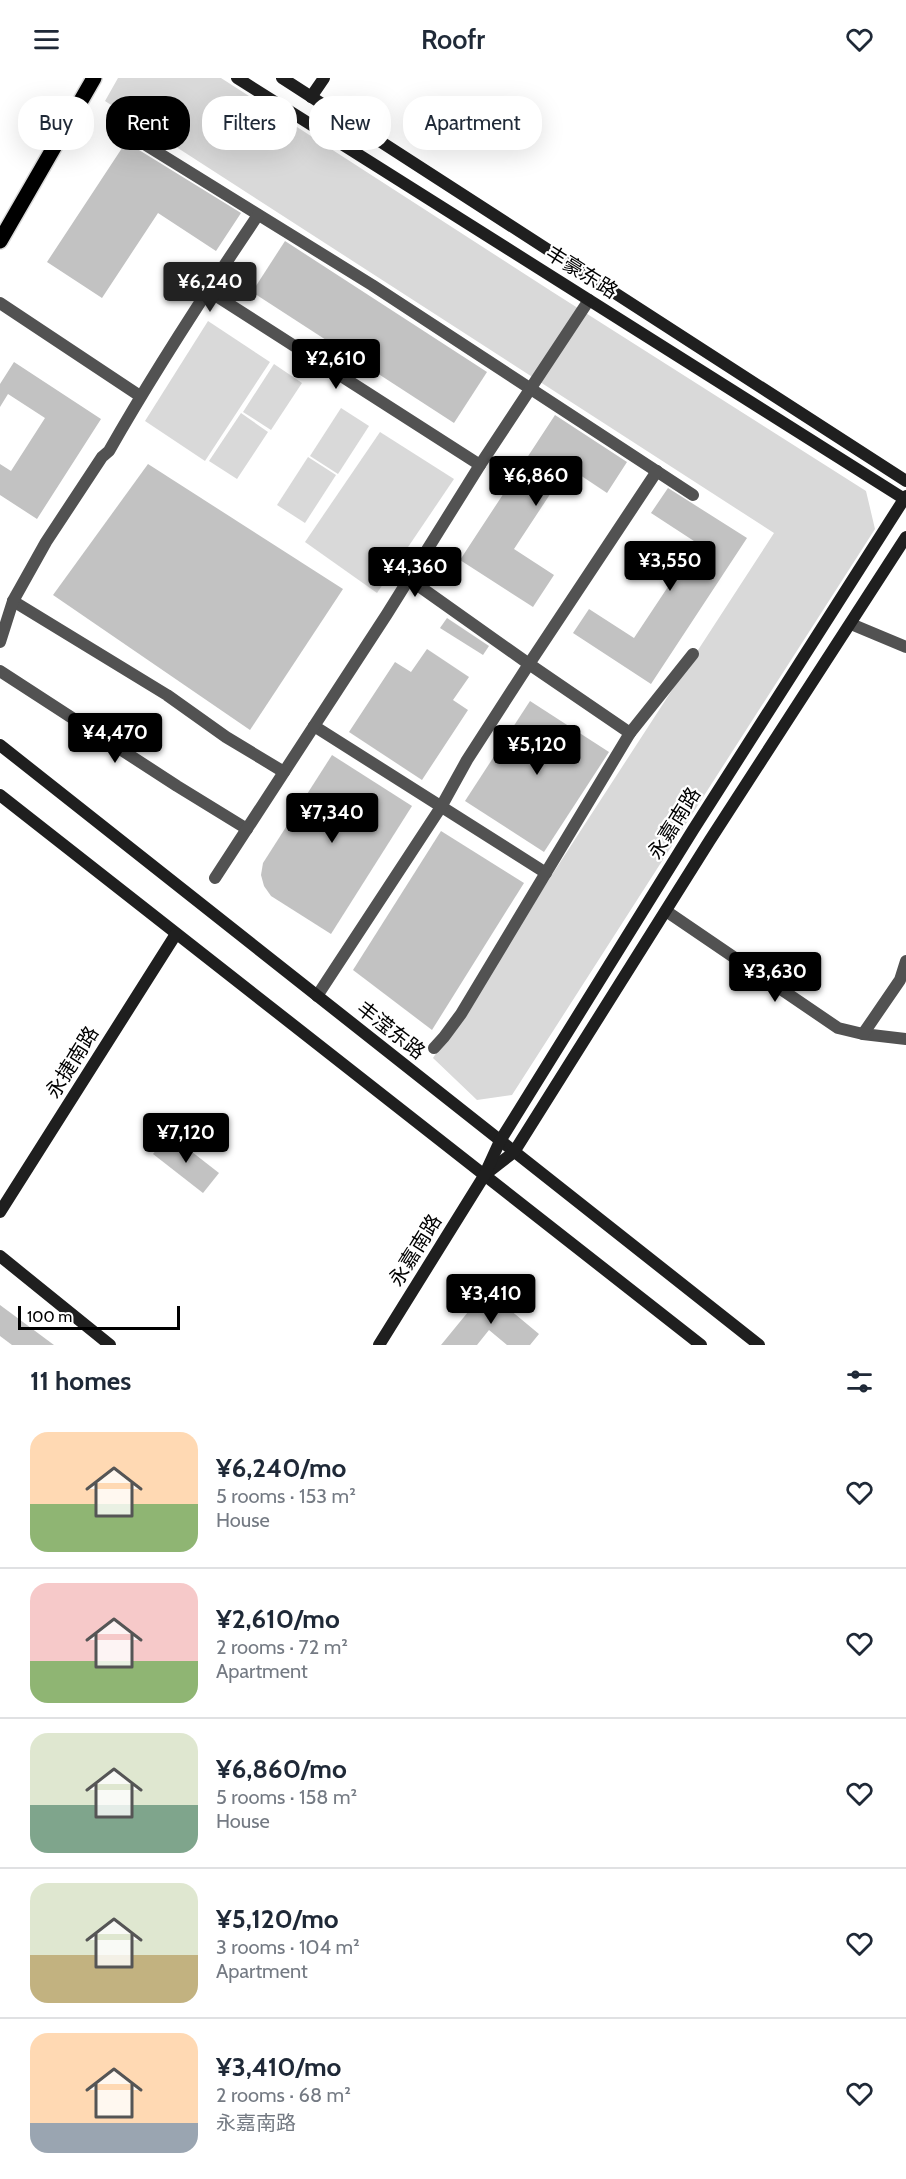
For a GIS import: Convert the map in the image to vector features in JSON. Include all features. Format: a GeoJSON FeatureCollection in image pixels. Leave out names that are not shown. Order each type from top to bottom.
{"type":"FeatureCollection","features":[{"type":"Feature","properties":{"kind":"main road"},"geometry":{"type":"LineString","coordinates":[[0,241],[94,78]]}},
{"type":"Feature","properties":{"kind":"street","name":"丰豪东路"},"geometry":{"type":"LineString","coordinates":[[237,78],[905,499]]}},
{"type":"Feature","properties":{"kind":"street","name":"丰豪东路"},"geometry":{"type":"LineString","coordinates":[[282,78],[309,96]]}},
{"type":"Feature","properties":{"kind":"street"},"geometry":{"type":"LineString","coordinates":[[312,96],[324,78]]}},
{"type":"Feature","properties":{"kind":"street","name":"丰豪东路"},"geometry":{"type":"LineString","coordinates":[[391,149],[906,481]]}},
{"type":"Feature","properties":{"kind":"street"},"geometry":{"type":"LineString","coordinates":[[154,150],[372,285],[693,495]]}},
{"type":"Feature","properties":{"kind":"street"},"geometry":{"type":"LineString","coordinates":[[0,642],[14,601],[46,542],[102,457],[109,451],[140,396],[258,215]]}},
{"type":"Feature","properties":{"kind":"street"},"geometry":{"type":"LineString","coordinates":[[207,290],[480,465]]}},
{"type":"Feature","properties":{"kind":"street"},"geometry":{"type":"LineString","coordinates":[[215,878],[409,579],[480,465],[589,300]]}},
{"type":"Feature","properties":{"kind":"street"},"geometry":{"type":"LineString","coordinates":[[0,303],[140,396]]}},
{"type":"Feature","properties":{"kind":"street"},"geometry":{"type":"LineString","coordinates":[[317,996],[441,807],[467,760],[529,664],[657,471]]}},
{"type":"Feature","properties":{"kind":"street","name":"永嘉南路"},"geometry":{"type":"LineString","coordinates":[[379,1345],[484,1176],[500,1141],[693,830],[905,499]]}},
{"type":"Feature","properties":{"kind":"street","name":"永嘉南路"},"geometry":{"type":"LineString","coordinates":[[484,1176],[514,1152],[710,840],[906,537]]}},
{"type":"Feature","properties":{"kind":"street"},"geometry":{"type":"LineString","coordinates":[[409,579],[630,733]]}},
{"type":"Feature","properties":{"kind":"street"},"geometry":{"type":"LineString","coordinates":[[14,601],[167,694],[226,737],[284,772]]}},
{"type":"Feature","properties":{"kind":"street"},"geometry":{"type":"LineString","coordinates":[[851,624],[906,647]]}},
{"type":"Feature","properties":{"kind":"street"},"geometry":{"type":"LineString","coordinates":[[434,1048],[461,1014],[630,733],[693,654]]}},
{"type":"Feature","properties":{"kind":"street"},"geometry":{"type":"LineString","coordinates":[[0,671],[167,780],[247,829]]}},
{"type":"Feature","properties":{"kind":"street"},"geometry":{"type":"LineString","coordinates":[[314,726],[546,873]]}},
{"type":"Feature","properties":{"kind":"street","name":"丰滢东路"},"geometry":{"type":"LineString","coordinates":[[0,745],[759,1345]]}},
{"type":"Feature","properties":{"kind":"street"},"geometry":{"type":"LineString","coordinates":[[0,795],[701,1345]]}},
{"type":"Feature","properties":{"kind":"street"},"geometry":{"type":"LineString","coordinates":[[666,911],[838,1028],[863,1034],[906,1039]]}},
{"type":"Feature","properties":{"kind":"street","name":"永捷南路"},"geometry":{"type":"LineString","coordinates":[[0,1212],[176,934]]}},
{"type":"Feature","properties":{"kind":"street"},"geometry":{"type":"LineString","coordinates":[[863,1034],[900,980],[906,961]]}},
{"type":"Feature","properties":{"kind":"street"},"geometry":{"type":"LineString","coordinates":[[0,1256],[110,1345]]}},
{"type":"Feature","properties":{"kind":"shaded area"},"geometry":{"type":"Polygon","coordinates":[[[118,78],[221,78],[249,96],[202,96],[202,150],[297,150],[297,127],[309,135],[309,150],[333,150],[866,491],[875,529],[512,1095],[477,1100],[433,1058],[774,533],[181,150],[190,150],[190,96],[108,96],[118,78]]]}},
{"type":"Feature","properties":{"kind":"shaded area"},"geometry":{"type":"Polygon","coordinates":[[[208,321],[270,362],[205,461],[145,421],[208,321]]]}},
{"type":"Feature","properties":{"kind":"shaded area"},"geometry":{"type":"Polygon","coordinates":[[[274,364],[302,383],[271,430],[243,412],[274,364]]]}},
{"type":"Feature","properties":{"kind":"shaded area"},"geometry":{"type":"Polygon","coordinates":[[[341,408],[369,426],[338,474],[310,456],[341,408]]]}},
{"type":"Feature","properties":{"kind":"shaded area"},"geometry":{"type":"Polygon","coordinates":[[[241,413],[268,432],[237,479],[209,461],[241,413]]]}},
{"type":"Feature","properties":{"kind":"shaded area"},"geometry":{"type":"Polygon","coordinates":[[[380,432],[454,479],[377,593],[305,542],[380,432]]]}},
{"type":"Feature","properties":{"kind":"shaded area"},"geometry":{"type":"Polygon","coordinates":[[[308,457],[336,475],[305,523],[277,505],[308,457]]]}},
{"type":"Feature","properties":{"kind":"building"},"geometry":{"type":"Polygon","coordinates":[[[121,150],[139,150],[241,213],[216,251],[158,213],[102,298],[47,262],[121,150]]]}},
{"type":"Feature","properties":{"kind":"building"},"geometry":{"type":"Polygon","coordinates":[[[285,241],[487,372],[454,423],[252,292],[285,241]]]}},
{"type":"Feature","properties":{"kind":"building"},"geometry":{"type":"Polygon","coordinates":[[[14,362],[101,419],[37,519],[0,495],[0,464],[11,471],[45,418],[8,394],[0,407],[0,384],[14,362]]]}},
{"type":"Feature","properties":{"kind":"building"},"geometry":{"type":"Polygon","coordinates":[[[555,415],[627,462],[607,493],[568,467],[514,549],[554,575],[533,607],[460,560],[555,415]]]}},
{"type":"Feature","properties":{"kind":"building"},"geometry":{"type":"Polygon","coordinates":[[[148,464],[343,589],[250,730],[53,595],[148,464]]]}},
{"type":"Feature","properties":{"kind":"building"},"geometry":{"type":"Polygon","coordinates":[[[668,488],[747,538],[651,684],[573,633],[589,609],[634,638],[697,543],[651,513],[668,488]]]}},
{"type":"Feature","properties":{"kind":"building"},"geometry":{"type":"Polygon","coordinates":[[[447,618],[489,646],[483,655],[440,628],[447,618]]]}},
{"type":"Feature","properties":{"kind":"building"},"geometry":{"type":"Polygon","coordinates":[[[427,649],[469,677],[453,700],[468,710],[422,780],[349,732],[395,662],[411,672],[427,649]]]}},
{"type":"Feature","properties":{"kind":"building"},"geometry":{"type":"Polygon","coordinates":[[[530,701],[609,752],[544,852],[465,801],[530,701]]]}},
{"type":"Feature","properties":{"kind":"building"},"geometry":{"type":"Polygon","coordinates":[[[332,755],[412,806],[331,934],[271,896],[264,886],[261,875],[263,863],[332,755]]]}},
{"type":"Feature","properties":{"kind":"building"},"geometry":{"type":"Polygon","coordinates":[[[441,831],[524,883],[432,1030],[353,970],[441,831]]]}},
{"type":"Feature","properties":{"kind":"building"},"geometry":{"type":"Polygon","coordinates":[[[169,1134],[219,1173],[203,1193],[153,1154],[169,1134]]]}},
{"type":"Feature","properties":{"kind":"building"},"geometry":{"type":"Polygon","coordinates":[[[486,1290],[539,1334],[530,1345],[507,1345],[489,1330],[477,1345],[441,1345],[486,1290]]]}},
{"type":"Feature","properties":{"kind":"building"},"geometry":{"type":"Polygon","coordinates":[[[0,1305],[54,1345],[12,1345],[0,1336],[0,1305]]]}}]}
